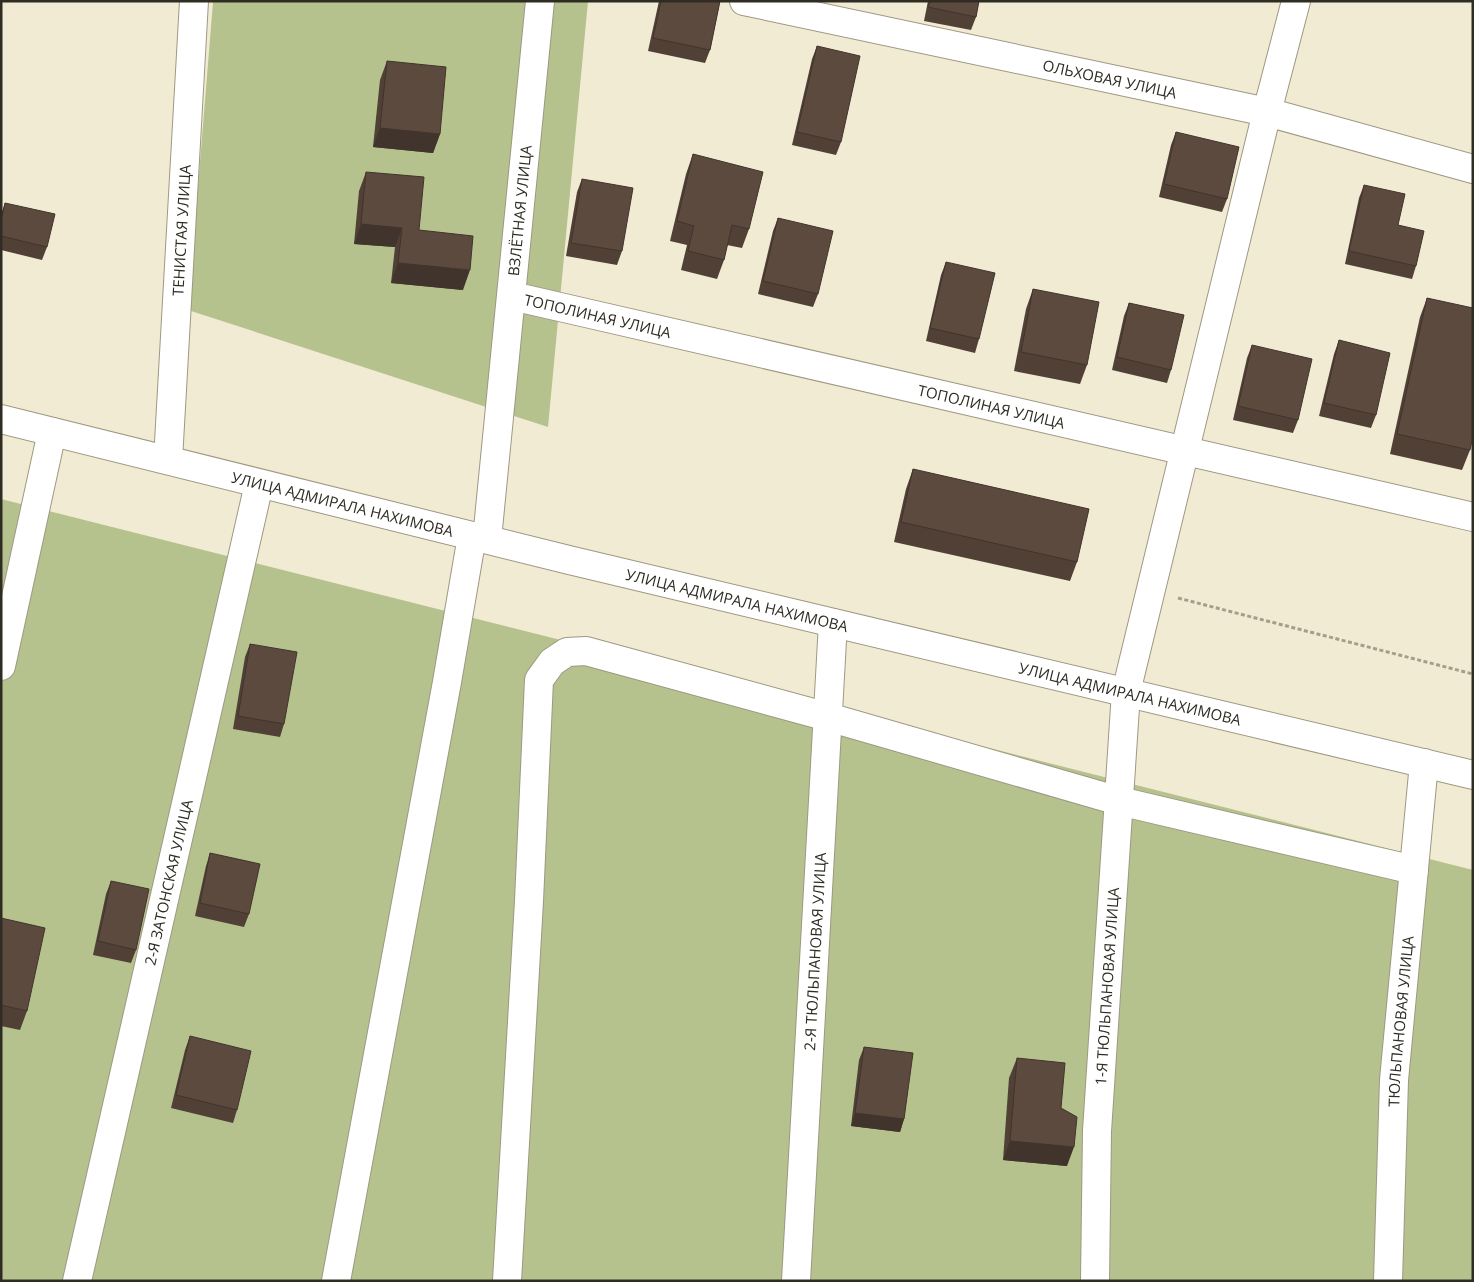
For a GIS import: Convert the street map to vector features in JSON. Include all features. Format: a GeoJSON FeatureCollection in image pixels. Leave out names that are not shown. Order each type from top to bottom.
{"type":"FeatureCollection","features":[{"type":"Feature","properties":{"kind":"street","name":"ТЕНИСТАЯ УЛИЦА"},"geometry":{"type":"LineString","coordinates":[[168,460],[194,1]]}},
{"type":"Feature","properties":{"kind":"street","name":"ВЗЛЁТНАЯ УЛИЦА"},"geometry":{"type":"LineString","coordinates":[[336,1281],[441,712],[479,538],[512,296],[540,1]]}},
{"type":"Feature","properties":{"kind":"street","name":"ОЛЬХОВАЯ УЛИЦА"},"geometry":{"type":"LineString","coordinates":[[744,1],[1267,112],[1473,169]]}},
{"type":"Feature","properties":{"kind":"street","name":"1-Я ТЮЛЬПАНОВАЯ УЛИЦА"},"geometry":{"type":"LineString","coordinates":[[1095,1281],[1097,1132],[1126,692],[1267,112],[1296,1]]}},
{"type":"Feature","properties":{"kind":"street","name":"ТОПОЛИНАЯ УЛИЦА"},"geometry":{"type":"LineString","coordinates":[[512,296],[1473,517]]}},
{"type":"Feature","properties":{"kind":"street","name":"УЛИЦА АДМИРАЛА НАХИМОВА"},"geometry":{"type":"LineString","coordinates":[[1,419],[479,538],[1473,775]]}},
{"type":"Feature","properties":{"kind":"street"},"geometry":{"type":"LineString","coordinates":[[1,666],[52,432]]}},
{"type":"Feature","properties":{"kind":"street","name":"2-Я ЗАТОНСКАЯ УЛИЦА"},"geometry":{"type":"LineString","coordinates":[[77,1281],[259,484]]}},
{"type":"Feature","properties":{"kind":"street","name":"2-Я ТЮЛЬПАНОВАЯ УЛИЦА"},"geometry":{"type":"LineString","coordinates":[[796,1281],[833,623]]}},
{"type":"Feature","properties":{"kind":"street"},"geometry":{"type":"LineString","coordinates":[[507,1281],[539,680],[552,662],[567,652],[586,651],[828,716],[1119,801],[1414,870]]}},
{"type":"Feature","properties":{"kind":"street","name":"ТЮЛЬПАНОВАЯ УЛИЦА"},"geometry":{"type":"LineString","coordinates":[[1388,1281],[1394,1080],[1424,763]]}},
{"type":"Feature","properties":{"kind":"path"},"geometry":{"type":"LineString","coordinates":[[1151,591],[1473,674]]}},
{"type":"Feature","properties":{"kind":"green space"},"geometry":{"type":"Polygon","coordinates":[[[212,1],[588,1],[548,427],[188,310],[212,1]]]}},
{"type":"Feature","properties":{"kind":"green space"},"geometry":{"type":"Polygon","coordinates":[[[1,499],[1473,870],[1473,1281],[1,1281],[1,499]]]}},
{"type":"Feature","properties":{"kind":"building"},"geometry":{"type":"Polygon","coordinates":[[[661,1],[720,1],[710,50],[653,38],[661,1]]]}},
{"type":"Feature","properties":{"kind":"building"},"geometry":{"type":"Polygon","coordinates":[[[930,1],[979,1],[976,17],[928,7],[930,1]]]}},
{"type":"Feature","properties":{"kind":"building"},"geometry":{"type":"Polygon","coordinates":[[[817,46],[860,56],[841,142],[797,132],[817,46]]]}},
{"type":"Feature","properties":{"kind":"building"},"geometry":{"type":"Polygon","coordinates":[[[387,61],[446,67],[440,134],[380,128],[387,61]]]}},
{"type":"Feature","properties":{"kind":"building"},"geometry":{"type":"Polygon","coordinates":[[[1176,132],[1239,147],[1227,199],[1164,184],[1176,132]]]}},
{"type":"Feature","properties":{"kind":"building"},"geometry":{"type":"Polygon","coordinates":[[[693,154],[763,172],[749,229],[732,225],[724,260],[688,251],[694,226],[677,221],[693,154]]]}},
{"type":"Feature","properties":{"kind":"building"},"geometry":{"type":"Polygon","coordinates":[[[366,172],[424,177],[419,230],[473,236],[470,270],[398,263],[402,228],[361,224],[366,172]]]}},
{"type":"Feature","properties":{"kind":"building"},"geometry":{"type":"Polygon","coordinates":[[[582,179],[633,188],[622,251],[571,243],[582,179]]]}},
{"type":"Feature","properties":{"kind":"building"},"geometry":{"type":"Polygon","coordinates":[[[1364,185],[1405,194],[1398,225],[1424,231],[1416,266],[1349,251],[1364,185]]]}},
{"type":"Feature","properties":{"kind":"building"},"geometry":{"type":"Polygon","coordinates":[[[5,203],[55,214],[47,247],[1,236],[1,221],[5,203]]]}},
{"type":"Feature","properties":{"kind":"building"},"geometry":{"type":"Polygon","coordinates":[[[778,218],[833,231],[818,294],[763,281],[778,218]]]}},
{"type":"Feature","properties":{"kind":"building"},"geometry":{"type":"Polygon","coordinates":[[[946,262],[995,273],[979,339],[930,328],[946,262]]]}},
{"type":"Feature","properties":{"kind":"building"},"geometry":{"type":"Polygon","coordinates":[[[1033,289],[1099,302],[1087,365],[1021,352],[1033,289]]]}},
{"type":"Feature","properties":{"kind":"building"},"geometry":{"type":"Polygon","coordinates":[[[1427,298],[1473,308],[1473,436],[1470,450],[1397,434],[1427,298]]]}},
{"type":"Feature","properties":{"kind":"building"},"geometry":{"type":"Polygon","coordinates":[[[1129,303],[1184,315],[1171,370],[1117,357],[1129,303]]]}},
{"type":"Feature","properties":{"kind":"building"},"geometry":{"type":"Polygon","coordinates":[[[1339,340],[1390,353],[1376,415],[1324,403],[1339,340]]]}},
{"type":"Feature","properties":{"kind":"building"},"geometry":{"type":"Polygon","coordinates":[[[1252,345],[1312,359],[1298,420],[1238,406],[1252,345]]]}},
{"type":"Feature","properties":{"kind":"building"},"geometry":{"type":"Polygon","coordinates":[[[913,469],[1089,509],[1077,562],[901,522],[913,469]]]}},
{"type":"Feature","properties":{"kind":"building"},"geometry":{"type":"Polygon","coordinates":[[[250,644],[297,652],[284,724],[238,716],[250,644]]]}},
{"type":"Feature","properties":{"kind":"building"},"geometry":{"type":"Polygon","coordinates":[[[210,853],[260,864],[249,914],[200,903],[210,853]]]}},
{"type":"Feature","properties":{"kind":"building"},"geometry":{"type":"Polygon","coordinates":[[[111,881],[149,889],[136,950],[98,941],[111,881]]]}},
{"type":"Feature","properties":{"kind":"building"},"geometry":{"type":"Polygon","coordinates":[[[1,918],[45,928],[27,1011],[1,1005],[1,918]]]}},
{"type":"Feature","properties":{"kind":"building"},"geometry":{"type":"Polygon","coordinates":[[[190,1036],[251,1051],[237,1110],[176,1095],[190,1036]]]}},
{"type":"Feature","properties":{"kind":"building"},"geometry":{"type":"Polygon","coordinates":[[[864,1047],[913,1053],[904,1119],[855,1113],[864,1047]]]}},
{"type":"Feature","properties":{"kind":"building"},"geometry":{"type":"Polygon","coordinates":[[[1017,1058],[1065,1063],[1061,1108],[1077,1117],[1074,1147],[1010,1141],[1017,1058]]]}}]}
